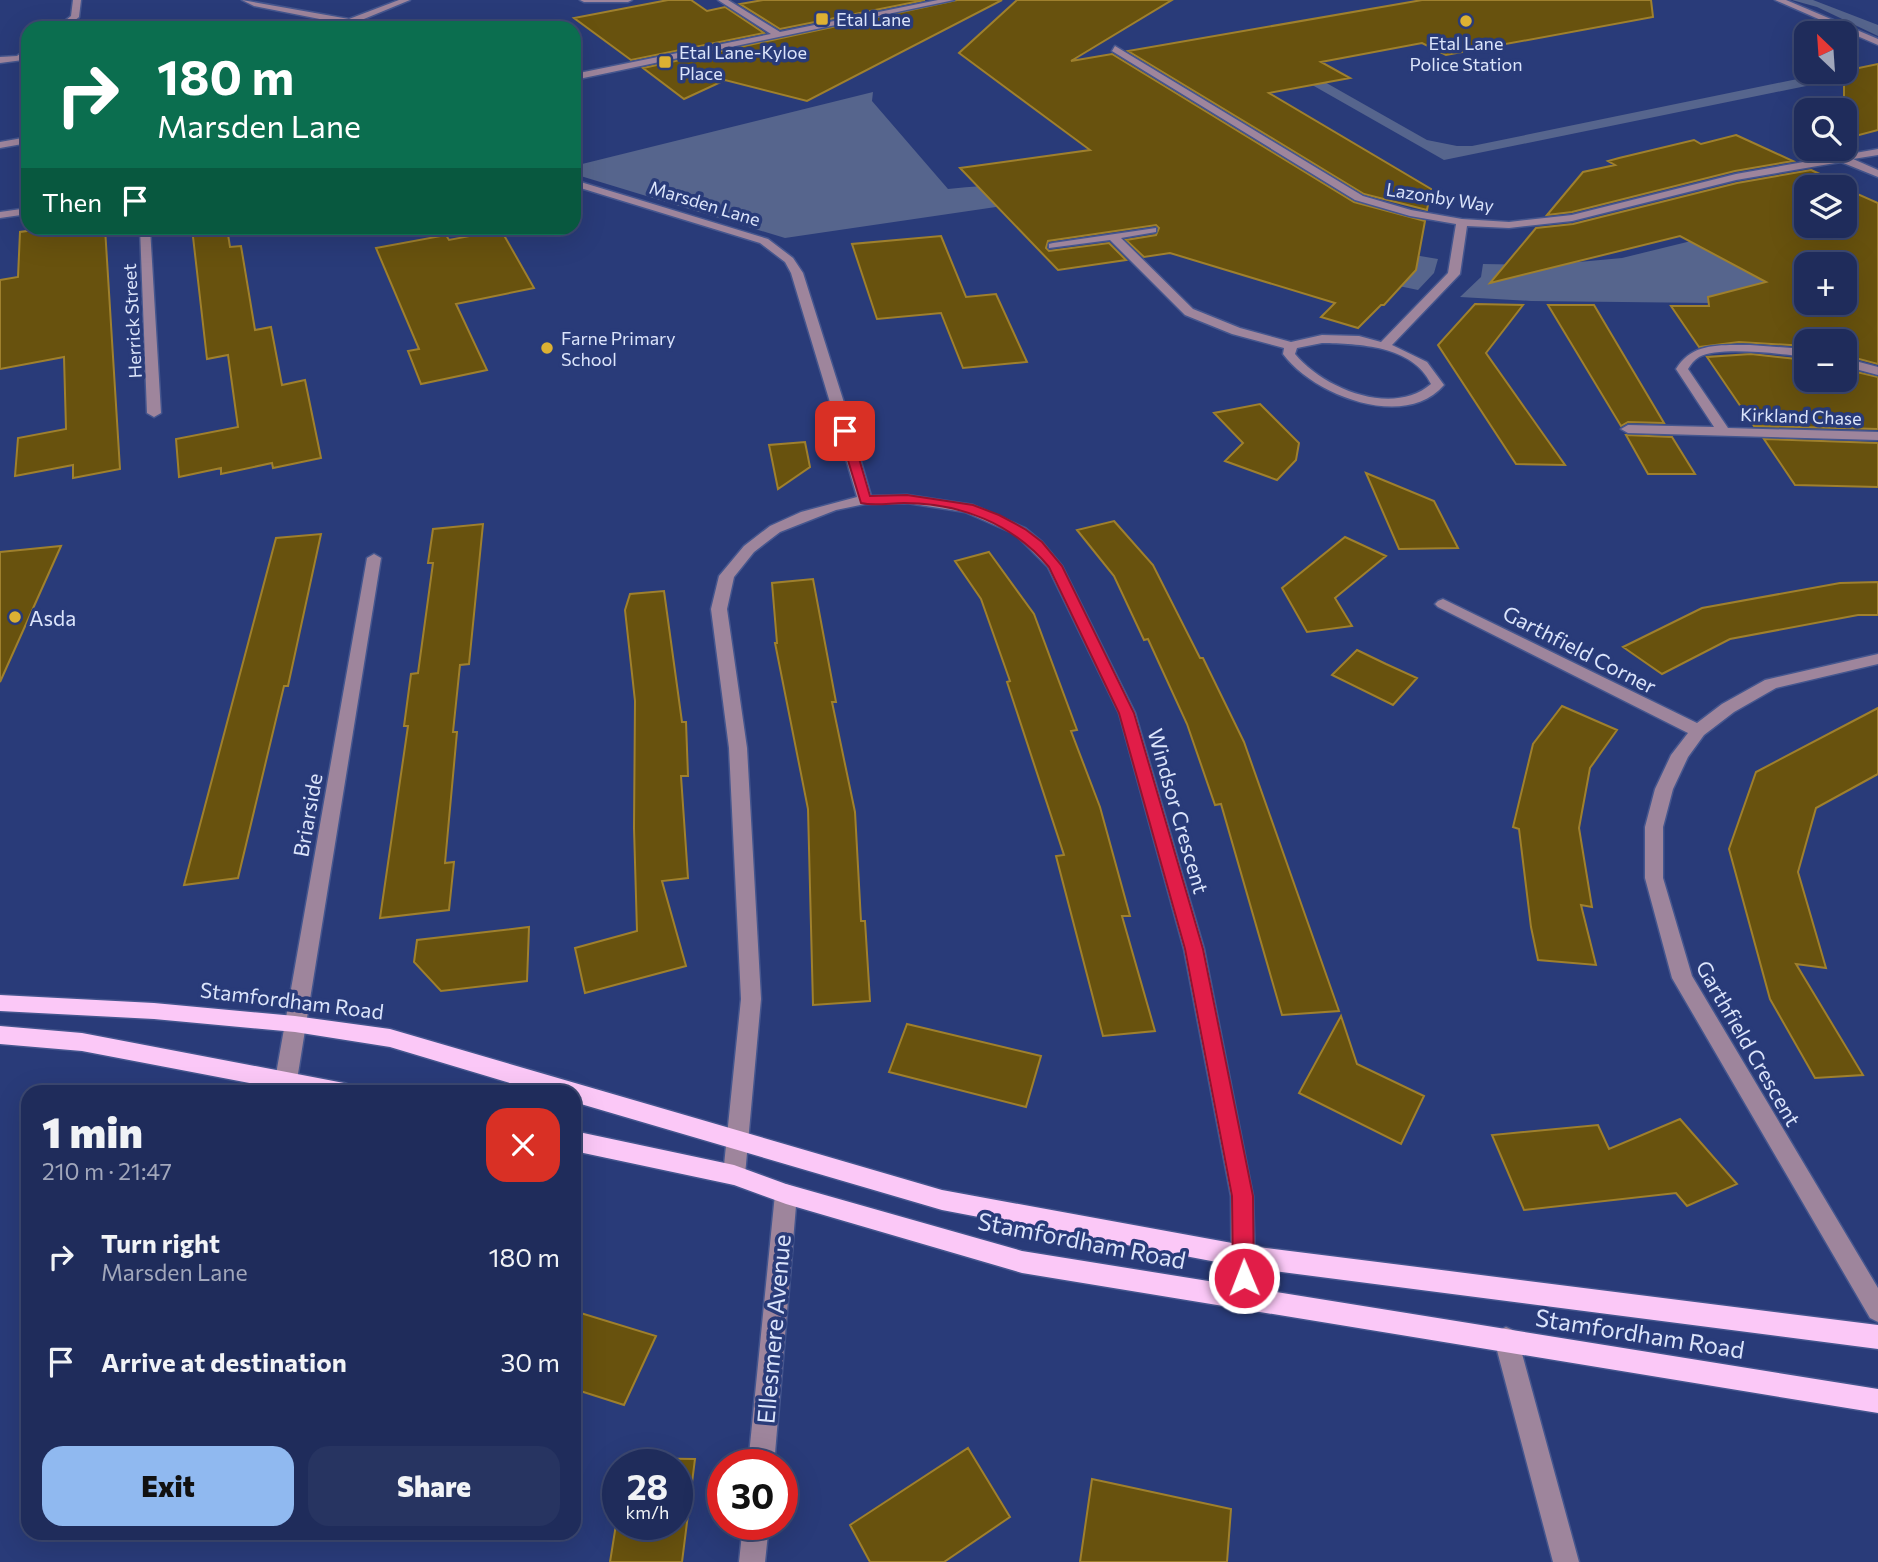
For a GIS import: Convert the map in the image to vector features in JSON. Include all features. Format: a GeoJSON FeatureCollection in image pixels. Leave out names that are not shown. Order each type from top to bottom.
{"type":"FeatureCollection","features":[{"type":"Feature","properties":{"kind":"main road","name":"Stamfordham Road"},"geometry":{"type":"LineString","coordinates":[[0,1003],[154,1011],[295,1024],[390,1038],[546,1085]]}},
{"type":"Feature","properties":{"kind":"main road"},"geometry":{"type":"LineString","coordinates":[[0,1035],[82,1042],[310,1085]]}},
{"type":"Feature","properties":{"kind":"main road","name":"Stamfordham Road"},"geometry":{"type":"LineString","coordinates":[[581,1096],[942,1200],[1243,1256],[1878,1337]]}},
{"type":"Feature","properties":{"kind":"main road","name":"Stamfordham Road"},"geometry":{"type":"LineString","coordinates":[[581,1142],[734,1175],[786,1194],[1022,1262],[1878,1401]]}},
{"type":"Feature","properties":{"kind":"street"},"geometry":{"type":"LineString","coordinates":[[70,21],[75,17],[77,0]]}},
{"type":"Feature","properties":{"kind":"street"},"geometry":{"type":"LineString","coordinates":[[246,0],[254,4],[345,21]]}},
{"type":"Feature","properties":{"kind":"street"},"geometry":{"type":"LineString","coordinates":[[353,21],[406,0]]}},
{"type":"Feature","properties":{"kind":"street"},"geometry":{"type":"LineString","coordinates":[[584,0],[628,0]]}},
{"type":"Feature","properties":{"kind":"street"},"geometry":{"type":"LineString","coordinates":[[722,0],[778,35]]}},
{"type":"Feature","properties":{"kind":"street"},"geometry":{"type":"LineString","coordinates":[[581,76],[950,0]]}},
{"type":"Feature","properties":{"kind":"street"},"geometry":{"type":"LineString","coordinates":[[1779,0],[1878,42]]}},
{"type":"Feature","properties":{"kind":"street","name":"Lazonby Way"},"geometry":{"type":"LineString","coordinates":[[1115,48],[1359,198],[1410,213],[1462,222],[1509,225],[1572,218],[1736,177],[1824,161]]}},
{"type":"Feature","properties":{"kind":"street"},"geometry":{"type":"LineString","coordinates":[[0,60],[21,57]]}},
{"type":"Feature","properties":{"kind":"street"},"geometry":{"type":"LineString","coordinates":[[0,145],[21,141]]}},
{"type":"Feature","properties":{"kind":"street","name":"Lazonby Way"},"geometry":{"type":"LineString","coordinates":[[1857,155],[1878,152]]}},
{"type":"Feature","properties":{"kind":"street"},"geometry":{"type":"LineString","coordinates":[[1848,161],[1878,174]]}},
{"type":"Feature","properties":{"kind":"street","name":"Marsden Lane"},"geometry":{"type":"LineString","coordinates":[[581,185],[764,241],[789,260],[797,274],[839,410]]}},
{"type":"Feature","properties":{"kind":"street"},"geometry":{"type":"LineString","coordinates":[[0,215],[21,212]]}},
{"type":"Feature","properties":{"kind":"street"},"geometry":{"type":"LineString","coordinates":[[1384,346],[1454,274],[1462,222]]}},
{"type":"Feature","properties":{"kind":"street"},"geometry":{"type":"LineString","coordinates":[[1053,246],[1152,230]]}},
{"type":"Feature","properties":{"kind":"street","name":"Herrick Street"},"geometry":{"type":"LineString","coordinates":[[145,235],[154,413]]}},
{"type":"Feature","properties":{"kind":"street"},"geometry":{"type":"LineString","coordinates":[[1112,236],[1189,312],[1236,331],[1291,346],[1322,339],[1359,341],[1384,346],[1423,363],[1434,374],[1438,385],[1433,393],[1404,401],[1386,401],[1338,391],[1322,385],[1295,366],[1289,354],[1291,346]]}},
{"type":"Feature","properties":{"kind":"street","name":"Kirkland Chase"},"geometry":{"type":"LineString","coordinates":[[1723,431],[1682,369],[1687,360],[1698,352],[1714,349],[1794,352]]}},
{"type":"Feature","properties":{"kind":"street"},"geometry":{"type":"LineString","coordinates":[[1857,365],[1878,371]]}},
{"type":"Feature","properties":{"kind":"street","name":"Kirkland Chase"},"geometry":{"type":"LineString","coordinates":[[1629,429],[1878,436]]}},
{"type":"Feature","properties":{"kind":"street"},"geometry":{"type":"LineString","coordinates":[[845,431],[865,500]]}},
{"type":"Feature","properties":{"kind":"street","name":"Windsor Crescent"},"geometry":{"type":"LineString","coordinates":[[734,1175],[751,999],[738,748],[719,610],[727,576],[749,549],[775,529],[806,514],[865,500],[907,499],[968,508],[1020,531],[1037,545],[1055,566],[1126,713],[1194,949],[1242,1196],[1244,1300]]}},
{"type":"Feature","properties":{"kind":"street","name":"Briarside"},"geometry":{"type":"LineString","coordinates":[[286,1080],[374,558]]}},
{"type":"Feature","properties":{"kind":"street","name":"Garthfield Corner"},"geometry":{"type":"LineString","coordinates":[[1443,604],[1698,731]]}},
{"type":"Feature","properties":{"kind":"street","name":"Garthfield Crescent"},"geometry":{"type":"LineString","coordinates":[[1878,659],[1771,684],[1728,708],[1698,731],[1679,755],[1664,789],[1654,827],[1654,878],[1682,978],[1878,1310]]}},
{"type":"Feature","properties":{"kind":"street","name":"Ellesmere Avenue"},"geometry":{"type":"LineString","coordinates":[[762,1449],[786,1194]]}},
{"type":"Feature","properties":{"kind":"street"},"geometry":{"type":"LineString","coordinates":[[1506,1339],[1566,1562]]}},
{"type":"Feature","properties":{"kind":"street"},"geometry":{"type":"LineString","coordinates":[[752,1562],[754,1540]]}},
{"type":"Feature","properties":{"kind":"shaded area"},"geometry":{"type":"Polygon","coordinates":[[[1792,0],[1813,0],[1878,25],[1878,36],[1857,26],[1857,21],[1846,21],[1817,7],[1792,0]]]}},
{"type":"Feature","properties":{"kind":"shaded area"},"geometry":{"type":"Polygon","coordinates":[[[1226,36],[1254,42],[1427,140],[1457,146],[1472,146],[1794,80],[1794,84],[1816,84],[1444,160],[1226,36]]]}},
{"type":"Feature","properties":{"kind":"shaded area"},"geometry":{"type":"Polygon","coordinates":[[[873,92],[872,101],[948,189],[1046,181],[1139,162],[1165,163],[1186,170],[1237,206],[1270,220],[1341,241],[1438,259],[1434,273],[1418,290],[1342,274],[1268,254],[1233,241],[1164,208],[1131,187],[785,238],[581,176],[581,164],[873,92]]]}},
{"type":"Feature","properties":{"kind":"shaded area"},"geometry":{"type":"Polygon","coordinates":[[[1740,229],[1750,237],[1794,258],[1794,304],[1531,301],[1460,297],[1481,277],[1483,264],[1546,265],[1622,258],[1740,229]]]}},
{"type":"Feature","properties":{"kind":"shaded area"},"geometry":{"type":"Polygon","coordinates":[[[1857,311],[1878,325],[1844,315],[1857,315],[1857,311]]]}},
{"type":"Feature","properties":{"kind":"building"},"geometry":{"type":"Polygon","coordinates":[[[668,0],[691,0],[707,11],[725,7],[764,33],[631,60],[574,18],[668,0]]]}},
{"type":"Feature","properties":{"kind":"building"},"geometry":{"type":"Polygon","coordinates":[[[763,0],[925,0],[780,29],[740,4],[763,0]]]}},
{"type":"Feature","properties":{"kind":"building"},"geometry":{"type":"Polygon","coordinates":[[[957,0],[1002,0],[807,101],[725,80],[684,99],[643,68],[957,0]]]}},
{"type":"Feature","properties":{"kind":"building"},"geometry":{"type":"Polygon","coordinates":[[[1017,0],[1172,0],[1071,61],[1112,54],[1354,202],[1425,221],[1416,270],[1384,305],[1358,328],[1321,317],[1335,303],[1170,253],[1144,257],[1126,240],[1156,235],[1159,228],[1156,225],[1048,241],[1046,248],[1049,251],[1109,243],[1126,260],[1058,270],[960,168],[1090,150],[959,53],[1017,0]]]}},
{"type":"Feature","properties":{"kind":"building"},"geometry":{"type":"Polygon","coordinates":[[[1422,0],[1651,0],[1653,17],[1446,55],[1422,43],[1321,62],[1350,78],[1269,93],[1431,189],[1427,210],[1364,194],[1128,51],[1422,0]]]}},
{"type":"Feature","properties":{"kind":"building"},"geometry":{"type":"Polygon","coordinates":[[[1878,64],[1878,130],[1857,136],[1857,98],[1844,98],[1844,84],[1857,84],[1857,68],[1878,64]]]}},
{"type":"Feature","properties":{"kind":"building"},"geometry":{"type":"Polygon","coordinates":[[[1736,135],[1793,161],[1735,171],[1572,212],[1547,215],[1583,172],[1615,165],[1608,161],[1694,140],[1701,144],[1736,135]]]}},
{"type":"Feature","properties":{"kind":"building"},"geometry":{"type":"Polygon","coordinates":[[[1811,170],[1822,175],[1794,175],[1794,238],[1857,238],[1857,194],[1878,203],[1878,364],[1857,358],[1857,329],[1794,329],[1794,345],[1739,342],[1699,347],[1671,306],[1709,306],[1708,297],[1766,282],[1680,236],[1490,283],[1536,228],[1573,224],[1737,183],[1811,170]]]}},
{"type":"Feature","properties":{"kind":"building"},"geometry":{"type":"Polygon","coordinates":[[[20,232],[21,235],[105,235],[120,469],[73,478],[73,465],[15,476],[18,438],[66,429],[64,357],[0,369],[0,280],[18,277],[20,232]]]}},
{"type":"Feature","properties":{"kind":"building"},"geometry":{"type":"Polygon","coordinates":[[[193,235],[228,235],[230,247],[241,246],[255,330],[271,327],[282,385],[305,380],[321,458],[273,468],[272,463],[221,474],[221,468],[179,477],[176,439],[238,427],[228,355],[207,359],[193,235]]]}},
{"type":"Feature","properties":{"kind":"building"},"geometry":{"type":"Polygon","coordinates":[[[446,235],[449,240],[475,235],[504,235],[534,288],[456,304],[487,370],[421,384],[408,351],[419,349],[376,248],[446,235]]]}},
{"type":"Feature","properties":{"kind":"building"},"geometry":{"type":"Polygon","coordinates":[[[941,236],[966,297],[996,294],[1027,362],[963,368],[941,313],[877,319],[852,244],[941,236]]]}},
{"type":"Feature","properties":{"kind":"building"},"geometry":{"type":"Polygon","coordinates":[[[1475,304],[1523,305],[1486,353],[1565,465],[1516,464],[1438,345],[1475,304]]]}},
{"type":"Feature","properties":{"kind":"building"},"geometry":{"type":"Polygon","coordinates":[[[1548,305],[1594,305],[1664,423],[1628,422],[1621,426],[1548,305]]]}},
{"type":"Feature","properties":{"kind":"building"},"geometry":{"type":"Polygon","coordinates":[[[1751,354],[1794,359],[1794,392],[1857,392],[1857,372],[1878,377],[1878,429],[1754,426],[1707,357],[1751,354]]]}},
{"type":"Feature","properties":{"kind":"building"},"geometry":{"type":"Polygon","coordinates":[[[1260,404],[1299,443],[1296,460],[1277,480],[1225,461],[1243,443],[1214,413],[1260,404]]]}},
{"type":"Feature","properties":{"kind":"building"},"geometry":{"type":"Polygon","coordinates":[[[1626,435],[1672,437],[1695,474],[1648,474],[1626,435]]]}},
{"type":"Feature","properties":{"kind":"building"},"geometry":{"type":"Polygon","coordinates":[[[1764,439],[1878,443],[1878,487],[1795,485],[1764,439]]]}},
{"type":"Feature","properties":{"kind":"building"},"geometry":{"type":"Polygon","coordinates":[[[805,442],[810,467],[778,489],[769,445],[805,442]]]}},
{"type":"Feature","properties":{"kind":"building"},"geometry":{"type":"Polygon","coordinates":[[[1366,473],[1434,501],[1458,548],[1399,549],[1366,473]]]}},
{"type":"Feature","properties":{"kind":"building"},"geometry":{"type":"Polygon","coordinates":[[[1114,521],[1153,565],[1244,742],[1339,1011],[1282,1015],[1221,804],[1215,805],[1187,724],[1148,639],[1144,640],[1114,576],[1077,530],[1114,521]]]}},
{"type":"Feature","properties":{"kind":"building"},"geometry":{"type":"Polygon","coordinates":[[[483,524],[469,664],[460,665],[453,732],[457,732],[445,863],[454,862],[449,910],[380,918],[408,726],[404,726],[411,674],[418,673],[433,563],[428,563],[433,529],[483,524]]]}},
{"type":"Feature","properties":{"kind":"building"},"geometry":{"type":"Polygon","coordinates":[[[321,534],[288,686],[284,686],[238,878],[184,885],[276,538],[321,534]]]}},
{"type":"Feature","properties":{"kind":"building"},"geometry":{"type":"Polygon","coordinates":[[[1345,537],[1386,556],[1335,598],[1352,626],[1307,632],[1282,588],[1345,537]]]}},
{"type":"Feature","properties":{"kind":"building","name":"Asda"},"geometry":{"type":"Polygon","coordinates":[[[61,546],[0,682],[0,552],[61,546]]]}},
{"type":"Feature","properties":{"kind":"building"},"geometry":{"type":"Polygon","coordinates":[[[989,552],[1034,614],[1077,730],[1071,731],[1100,807],[1130,916],[1122,916],[1155,1031],[1103,1036],[1056,856],[1064,855],[1007,682],[1010,681],[981,599],[955,561],[989,552]]]}},
{"type":"Feature","properties":{"kind":"building"},"geometry":{"type":"Polygon","coordinates":[[[813,579],[836,702],[832,702],[855,812],[861,921],[865,921],[870,1001],[813,1005],[808,809],[775,643],[772,583],[813,579]]]}},
{"type":"Feature","properties":{"kind":"building"},"geometry":{"type":"Polygon","coordinates":[[[1878,582],[1878,615],[1858,615],[1730,639],[1662,674],[1623,647],[1702,608],[1840,583],[1878,582]]]}},
{"type":"Feature","properties":{"kind":"building"},"geometry":{"type":"Polygon","coordinates":[[[664,591],[682,722],[686,722],[688,776],[681,776],[688,878],[662,881],[686,966],[585,993],[575,948],[637,931],[634,828],[635,701],[625,610],[630,594],[664,591]]]}},
{"type":"Feature","properties":{"kind":"building"},"geometry":{"type":"Polygon","coordinates":[[[1357,650],[1417,678],[1393,705],[1332,675],[1357,650]]]}},
{"type":"Feature","properties":{"kind":"building"},"geometry":{"type":"Polygon","coordinates":[[[1562,706],[1617,730],[1590,768],[1579,828],[1592,907],[1581,905],[1596,965],[1538,960],[1531,927],[1519,829],[1513,827],[1533,744],[1562,706]]]}},
{"type":"Feature","properties":{"kind":"building"},"geometry":{"type":"Polygon","coordinates":[[[1878,708],[1878,774],[1816,808],[1798,872],[1826,968],[1796,964],[1863,1075],[1815,1078],[1770,999],[1729,849],[1756,772],[1878,708]]]}},
{"type":"Feature","properties":{"kind":"building"},"geometry":{"type":"Polygon","coordinates":[[[529,927],[527,981],[441,991],[414,962],[417,940],[529,927]]]}},
{"type":"Feature","properties":{"kind":"building"},"geometry":{"type":"Polygon","coordinates":[[[1341,1016],[1357,1064],[1424,1096],[1401,1144],[1299,1093],[1341,1016]]]}},
{"type":"Feature","properties":{"kind":"building"},"geometry":{"type":"Polygon","coordinates":[[[907,1024],[1041,1056],[1026,1107],[889,1072],[907,1024]]]}},
{"type":"Feature","properties":{"kind":"building"},"geometry":{"type":"Polygon","coordinates":[[[1680,1119],[1737,1184],[1687,1206],[1676,1193],[1524,1210],[1492,1135],[1598,1125],[1609,1149],[1680,1119]]]}},
{"type":"Feature","properties":{"kind":"building"},"geometry":{"type":"Polygon","coordinates":[[[581,1313],[656,1336],[624,1405],[581,1391],[581,1313]]]}},
{"type":"Feature","properties":{"kind":"building"},"geometry":{"type":"Polygon","coordinates":[[[968,1448],[1010,1517],[944,1562],[870,1562],[850,1525],[968,1448]]]}},
{"type":"Feature","properties":{"kind":"building"},"geometry":{"type":"Polygon","coordinates":[[[1092,1479],[1231,1509],[1227,1562],[1080,1562],[1092,1479]]]}},
{"type":"Feature","properties":{"kind":"building"},"geometry":{"type":"Polygon","coordinates":[[[614,1540],[685,1540],[682,1562],[610,1562],[614,1540]]]}},
{"type":"Feature","properties":{"kind":"place","name":"Etal Lane"},"geometry":{"type":"Point","coordinates":[822,19]}},
{"type":"Feature","properties":{"kind":"place","name":"Etal Lane Police Station"},"geometry":{"type":"Point","coordinates":[1466,21]}},
{"type":"Feature","properties":{"kind":"place","name":"Etal Lane-Kyloe Place"},"geometry":{"type":"Point","coordinates":[665,62]}},
{"type":"Feature","properties":{"kind":"place","name":"Farne Primary School"},"geometry":{"type":"Point","coordinates":[547,348]}},
{"type":"Feature","properties":{"kind":"place","name":"Asda"},"geometry":{"type":"Point","coordinates":[15,617]}},
{"type":"Feature","properties":{"kind":"route"},"geometry":{"type":"LineString","coordinates":[[845,431],[865,500],[907,499],[968,508],[1020,531],[1037,545],[1055,566],[1126,713],[1194,949],[1242,1196],[1244,1278]]}}]}
